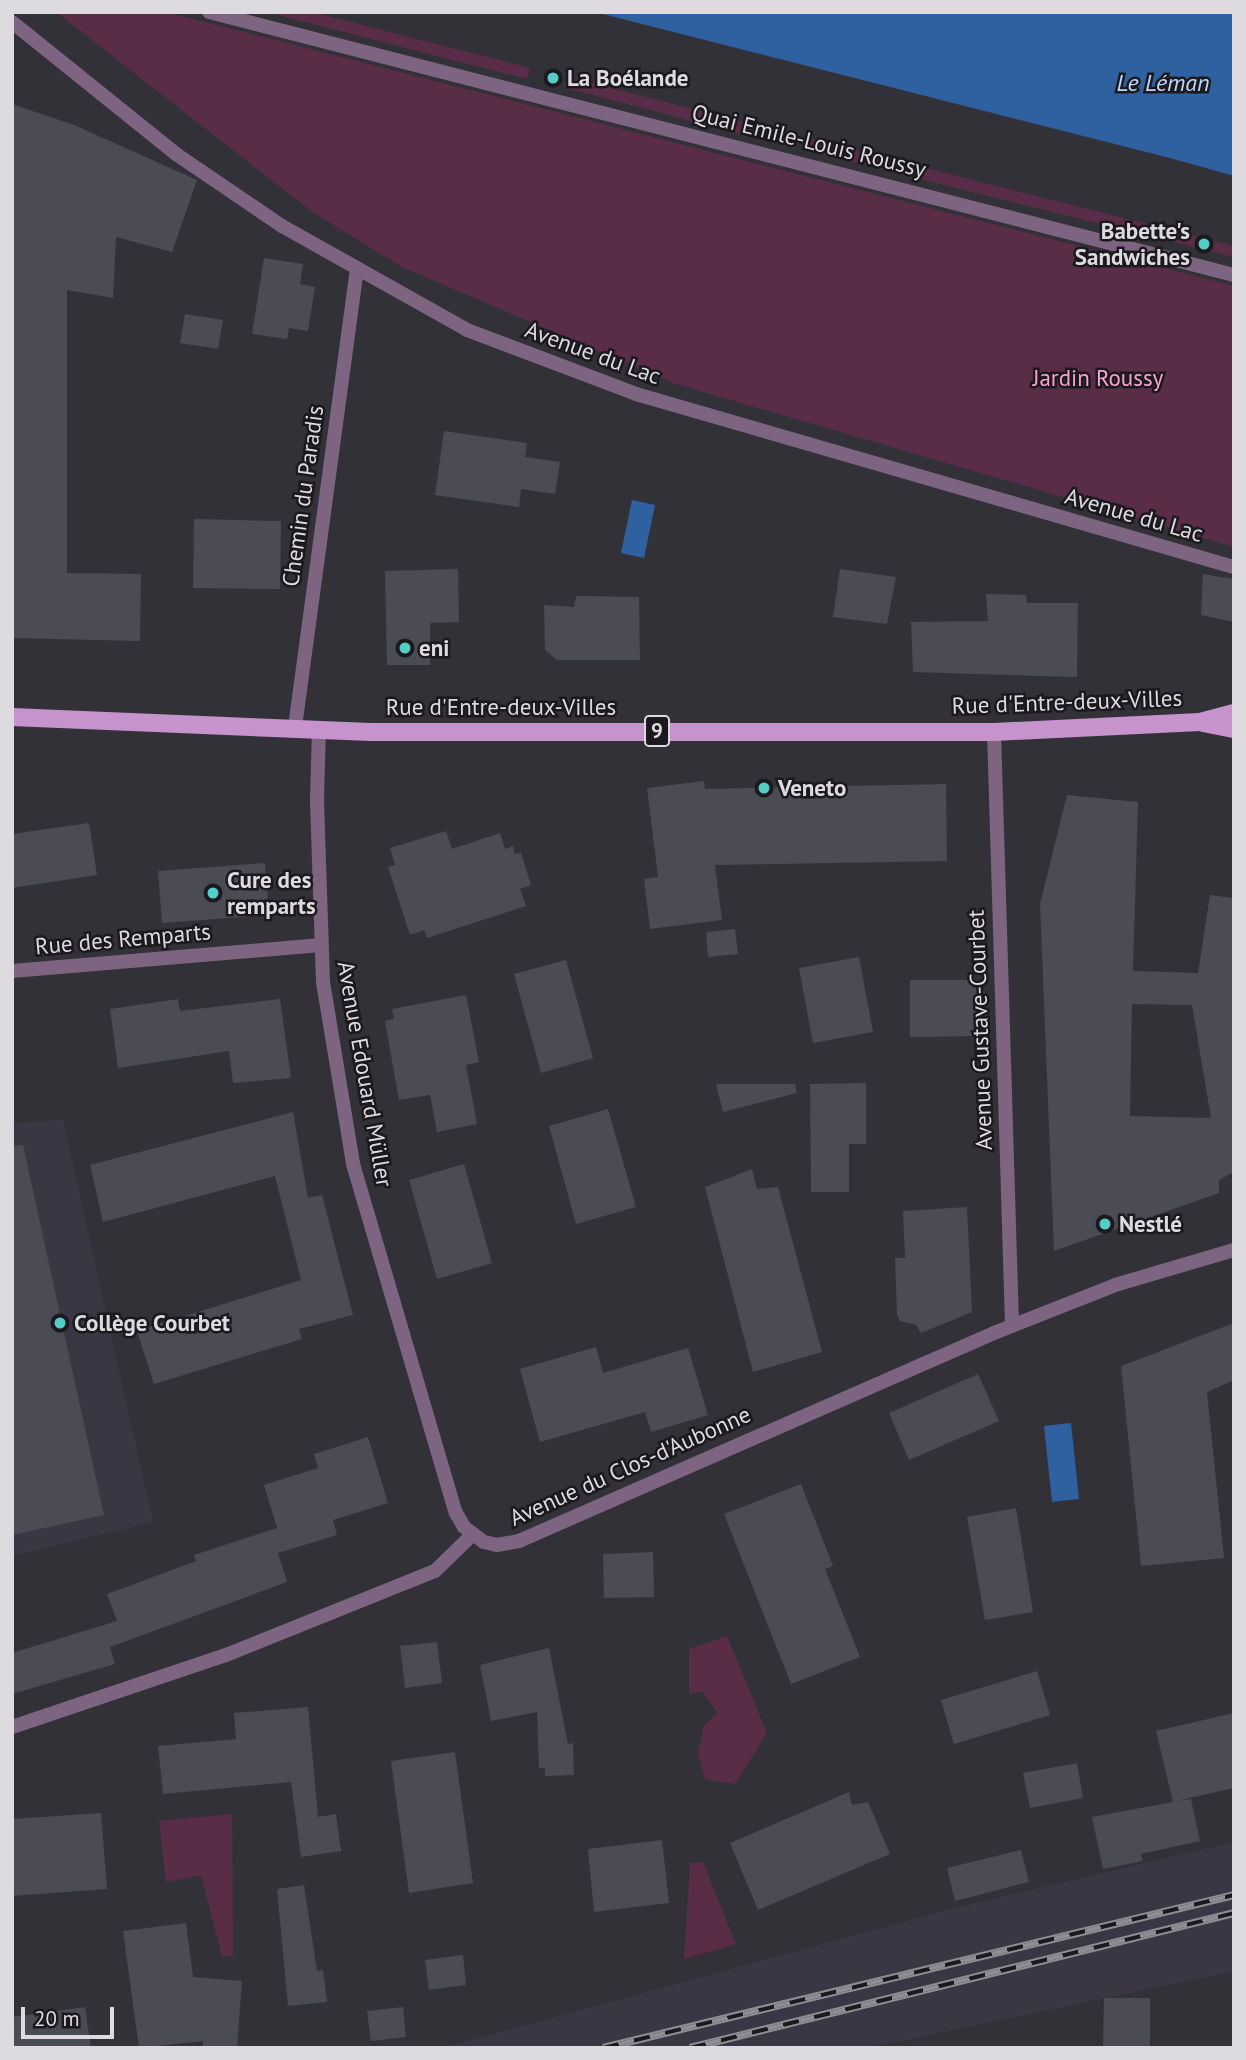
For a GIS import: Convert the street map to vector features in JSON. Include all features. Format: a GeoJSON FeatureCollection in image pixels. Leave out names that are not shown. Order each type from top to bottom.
{"type":"FeatureCollection","features":[{"type":"Feature","properties":{"kind":"main road","name":"Rue d'Entre-deux-Villes"},"geometry":{"type":"LineString","coordinates":[[12,717],[371,732],[994,732],[1200,722],[1234,713]]}},
{"type":"Feature","properties":{"kind":"main road","name":"Rue d'Entre-deux-Villes"},"geometry":{"type":"LineString","coordinates":[[1200,722],[1234,729]]}},
{"type":"Feature","properties":{"kind":"street","name":"Quai Emile-Louis Roussy"},"geometry":{"type":"LineString","coordinates":[[209,12],[1234,275]]}},
{"type":"Feature","properties":{"kind":"street","name":"Avenue du Lac"},"geometry":{"type":"LineString","coordinates":[[12,22],[176,153],[357,271],[467,330],[636,394],[1234,567]]}},
{"type":"Feature","properties":{"kind":"street","name":"Chemin du Paradis"},"geometry":{"type":"LineString","coordinates":[[295,727],[357,271]]}},
{"type":"Feature","properties":{"kind":"street","name":"Avenue Edouard Müller"},"geometry":{"type":"LineString","coordinates":[[319,728],[321,946],[353,1164],[456,1513],[472,1535]]}},
{"type":"Feature","properties":{"kind":"street","name":"Avenue Gustave-Courbet"},"geometry":{"type":"LineString","coordinates":[[994,732],[1012,1326]]}},
{"type":"Feature","properties":{"kind":"street","name":"Rue des Remparts"},"geometry":{"type":"LineString","coordinates":[[12,971],[321,946]]}},
{"type":"Feature","properties":{"kind":"street","name":"Avenue du Clos-d'Aubonne"},"geometry":{"type":"LineString","coordinates":[[472,1535],[497,1545],[519,1541],[1012,1326],[1115,1285],[1234,1250]]}},
{"type":"Feature","properties":{"kind":"street"},"geometry":{"type":"LineString","coordinates":[[12,1727],[226,1655],[435,1571],[472,1535]]}},
{"type":"Feature","properties":{"kind":"shaded area","name":"Collège Courbet"},"geometry":{"type":"Polygon","coordinates":[[[63,1120],[153,1522],[12,1556],[12,1123],[63,1120]]]}},
{"type":"Feature","properties":{"kind":"shaded area"},"geometry":{"type":"Polygon","coordinates":[[[1234,1842],[1234,1971],[868,2048],[442,2048],[951,1909],[1234,1842]]]}},
{"type":"Feature","properties":{"kind":"green space","name":"Jardin Roussy"},"geometry":{"type":"Polygon","coordinates":[[[56,12],[166,12],[1234,286],[1234,547],[676,384],[402,267],[311,211],[56,12]]]}},
{"type":"Feature","properties":{"kind":"green space"},"geometry":{"type":"Polygon","coordinates":[[[266,12],[312,12],[530,68],[527,79],[266,12]]]}},
{"type":"Feature","properties":{"kind":"green space"},"geometry":{"type":"Polygon","coordinates":[[[568,77],[794,135],[790,147],[563,87],[568,77]]]}},
{"type":"Feature","properties":{"kind":"green space"},"geometry":{"type":"Polygon","coordinates":[[[808,138],[1234,246],[1234,257],[805,150],[808,138]]]}},
{"type":"Feature","properties":{"kind":"green space"},"geometry":{"type":"Polygon","coordinates":[[[727,1636],[767,1733],[735,1784],[705,1779],[698,1753],[704,1726],[717,1712],[702,1691],[689,1694],[689,1649],[727,1636]]]}},
{"type":"Feature","properties":{"kind":"green space"},"geometry":{"type":"Polygon","coordinates":[[[232,1814],[233,1955],[222,1957],[201,1875],[166,1882],[159,1821],[232,1814]]]}},
{"type":"Feature","properties":{"kind":"green space"},"geometry":{"type":"Polygon","coordinates":[[[703,1862],[736,1944],[684,1959],[690,1863],[703,1862]]]}},
{"type":"Feature","properties":{"kind":"water","name":"Le Léman"},"geometry":{"type":"Polygon","coordinates":[[[595,12],[1234,12],[1234,176],[1170,158],[595,12]]]}},
{"type":"Feature","properties":{"kind":"water"},"geometry":{"type":"Polygon","coordinates":[[[632,500],[655,505],[644,558],[621,553],[632,500]]]}},
{"type":"Feature","properties":{"kind":"water"},"geometry":{"type":"Polygon","coordinates":[[[1071,1423],[1079,1499],[1052,1502],[1044,1426],[1071,1423]]]}},
{"type":"Feature","properties":{"kind":"building"},"geometry":{"type":"Polygon","coordinates":[[[12,104],[74,125],[197,180],[172,252],[116,237],[113,298],[67,290],[67,573],[141,574],[140,641],[12,638],[12,104]]]}},
{"type":"Feature","properties":{"kind":"building"},"geometry":{"type":"Polygon","coordinates":[[[264,258],[303,264],[300,284],[315,287],[308,331],[289,328],[287,339],[252,334],[264,258]]]}},
{"type":"Feature","properties":{"kind":"building"},"geometry":{"type":"Polygon","coordinates":[[[185,314],[223,320],[218,349],[180,343],[185,314]]]}},
{"type":"Feature","properties":{"kind":"building"},"geometry":{"type":"Polygon","coordinates":[[[444,431],[527,443],[525,457],[560,462],[555,494],[521,489],[519,507],[435,495],[444,431]]]}},
{"type":"Feature","properties":{"kind":"building"},"geometry":{"type":"Polygon","coordinates":[[[194,519],[281,521],[280,589],[193,588],[194,519]]]}},
{"type":"Feature","properties":{"kind":"building"},"geometry":{"type":"Polygon","coordinates":[[[458,569],[459,622],[430,623],[430,665],[387,665],[385,571],[458,569]]]}},
{"type":"Feature","properties":{"kind":"building"},"geometry":{"type":"Polygon","coordinates":[[[840,569],[896,577],[887,624],[833,617],[840,569]]]}},
{"type":"Feature","properties":{"kind":"building"},"geometry":{"type":"Polygon","coordinates":[[[1203,574],[1234,579],[1234,622],[1201,615],[1203,574]]]}},
{"type":"Feature","properties":{"kind":"building"},"geometry":{"type":"Polygon","coordinates":[[[986,594],[1026,595],[1027,603],[1078,603],[1077,677],[913,672],[911,622],[988,621],[986,594]]]}},
{"type":"Feature","properties":{"kind":"building"},"geometry":{"type":"Polygon","coordinates":[[[576,596],[639,597],[640,660],[557,660],[545,650],[544,605],[574,607],[576,596]]]}},
{"type":"Feature","properties":{"kind":"building"},"geometry":{"type":"Polygon","coordinates":[[[704,781],[705,789],[946,784],[947,861],[715,865],[722,920],[650,929],[644,879],[658,877],[647,788],[704,781]]]}},
{"type":"Feature","properties":{"kind":"building"},"geometry":{"type":"Polygon","coordinates":[[[1067,795],[1138,802],[1133,971],[1198,973],[1210,895],[1234,898],[1234,1172],[1219,1180],[1219,1193],[1054,1251],[1040,904],[1067,795]],[[1132,1004],[1130,1116],[1211,1118],[1192,1005],[1132,1004]]]}},
{"type":"Feature","properties":{"kind":"building"},"geometry":{"type":"Polygon","coordinates":[[[89,823],[97,875],[12,888],[12,834],[89,823]]]}},
{"type":"Feature","properties":{"kind":"building"},"geometry":{"type":"Polygon","coordinates":[[[446,831],[452,849],[500,833],[505,849],[513,846],[515,854],[521,853],[531,885],[520,889],[526,906],[427,938],[424,930],[410,935],[388,867],[395,865],[390,848],[446,831]]]}},
{"type":"Feature","properties":{"kind":"building","name":"Cure des remparts"},"geometry":{"type":"Polygon","coordinates":[[[265,863],[269,915],[162,923],[158,871],[265,863]]]}},
{"type":"Feature","properties":{"kind":"building"},"geometry":{"type":"Polygon","coordinates":[[[735,929],[738,954],[708,957],[706,932],[735,929]]]}},
{"type":"Feature","properties":{"kind":"building"},"geometry":{"type":"Polygon","coordinates":[[[859,957],[873,1032],[813,1043],[799,968],[859,957]]]}},
{"type":"Feature","properties":{"kind":"building"},"geometry":{"type":"Polygon","coordinates":[[[566,960],[593,1058],[541,1073],[514,974],[566,960]]]}},
{"type":"Feature","properties":{"kind":"building"},"geometry":{"type":"Polygon","coordinates":[[[910,980],[978,980],[979,1036],[910,1037],[910,980]]]}},
{"type":"Feature","properties":{"kind":"building"},"geometry":{"type":"Polygon","coordinates":[[[466,995],[479,1062],[466,1065],[477,1124],[437,1132],[430,1095],[399,1100],[385,1021],[394,1019],[392,1009],[466,995]]]}},
{"type":"Feature","properties":{"kind":"building"},"geometry":{"type":"Polygon","coordinates":[[[178,999],[180,1011],[280,999],[291,1078],[233,1083],[229,1051],[118,1068],[110,1009],[178,999]]]}},
{"type":"Feature","properties":{"kind":"building"},"geometry":{"type":"Polygon","coordinates":[[[866,1083],[866,1144],[849,1144],[849,1192],[811,1192],[810,1084],[866,1083]]]}},
{"type":"Feature","properties":{"kind":"building"},"geometry":{"type":"Polygon","coordinates":[[[716,1084],[795,1084],[797,1093],[723,1112],[716,1084]]]}},
{"type":"Feature","properties":{"kind":"building"},"geometry":{"type":"Polygon","coordinates":[[[608,1109],[636,1207],[576,1224],[549,1126],[608,1109]]]}},
{"type":"Feature","properties":{"kind":"building"},"geometry":{"type":"Polygon","coordinates":[[[293,1112],[308,1198],[322,1195],[353,1315],[299,1329],[302,1339],[154,1384],[137,1331],[301,1280],[275,1176],[103,1222],[90,1165],[293,1112]]]}},
{"type":"Feature","properties":{"kind":"building"},"geometry":{"type":"Polygon","coordinates":[[[23,1145],[104,1515],[12,1535],[12,1146],[23,1145]]]}},
{"type":"Feature","properties":{"kind":"building"},"geometry":{"type":"Polygon","coordinates":[[[464,1164],[492,1263],[437,1279],[409,1180],[464,1164]]]}},
{"type":"Feature","properties":{"kind":"building"},"geometry":{"type":"Polygon","coordinates":[[[752,1169],[757,1189],[778,1187],[822,1352],[753,1372],[705,1187],[752,1169]]]}},
{"type":"Feature","properties":{"kind":"building"},"geometry":{"type":"Polygon","coordinates":[[[967,1207],[972,1312],[921,1333],[916,1325],[900,1321],[897,1314],[895,1258],[905,1258],[903,1211],[967,1207]]]}},
{"type":"Feature","properties":{"kind":"building"},"geometry":{"type":"Polygon","coordinates":[[[1234,1323],[1234,1380],[1207,1392],[1224,1558],[1141,1566],[1121,1366],[1234,1323]]]}},
{"type":"Feature","properties":{"kind":"building"},"geometry":{"type":"Polygon","coordinates":[[[596,1347],[603,1373],[688,1348],[708,1415],[651,1432],[645,1412],[540,1442],[520,1369],[596,1347]]]}},
{"type":"Feature","properties":{"kind":"building"},"geometry":{"type":"Polygon","coordinates":[[[978,1374],[999,1421],[909,1460],[889,1413],[978,1374]]]}},
{"type":"Feature","properties":{"kind":"building"},"geometry":{"type":"Polygon","coordinates":[[[368,1437],[388,1503],[333,1520],[337,1535],[278,1553],[287,1582],[110,1647],[115,1664],[12,1694],[12,1653],[117,1621],[107,1594],[196,1561],[194,1555],[277,1528],[264,1485],[318,1468],[314,1454],[368,1437]]]}},
{"type":"Feature","properties":{"kind":"building"},"geometry":{"type":"Polygon","coordinates":[[[801,1484],[833,1566],[825,1569],[860,1657],[791,1684],[724,1514],[801,1484]]]}},
{"type":"Feature","properties":{"kind":"building"},"geometry":{"type":"Polygon","coordinates":[[[1016,1508],[1033,1612],[985,1620],[967,1517],[1016,1508]]]}},
{"type":"Feature","properties":{"kind":"building"},"geometry":{"type":"Polygon","coordinates":[[[653,1552],[654,1597],[604,1598],[603,1554],[653,1552]]]}},
{"type":"Feature","properties":{"kind":"building"},"geometry":{"type":"Polygon","coordinates":[[[437,1642],[442,1683],[405,1688],[400,1646],[437,1642]]]}},
{"type":"Feature","properties":{"kind":"building"},"geometry":{"type":"Polygon","coordinates":[[[549,1648],[568,1744],[573,1743],[574,1775],[545,1776],[545,1768],[539,1768],[537,1712],[491,1721],[480,1665],[549,1648]]]}},
{"type":"Feature","properties":{"kind":"building"},"geometry":{"type":"Polygon","coordinates":[[[1037,1671],[1050,1715],[954,1744],[941,1700],[1037,1671]]]}},
{"type":"Feature","properties":{"kind":"building"},"geometry":{"type":"Polygon","coordinates":[[[308,1707],[318,1817],[336,1814],[341,1851],[301,1857],[291,1782],[163,1794],[158,1746],[236,1739],[234,1713],[308,1707]]]}},
{"type":"Feature","properties":{"kind":"building"},"geometry":{"type":"Polygon","coordinates":[[[1234,1713],[1234,1788],[1176,1801],[1191,1799],[1200,1841],[1141,1854],[1143,1861],[1103,1869],[1092,1817],[1173,1802],[1156,1731],[1234,1713]]]}},
{"type":"Feature","properties":{"kind":"building"},"geometry":{"type":"Polygon","coordinates":[[[455,1752],[473,1883],[409,1893],[391,1761],[455,1752]]]}},
{"type":"Feature","properties":{"kind":"building"},"geometry":{"type":"Polygon","coordinates":[[[1077,1763],[1083,1798],[1030,1808],[1023,1773],[1077,1763]]]}},
{"type":"Feature","properties":{"kind":"building"},"geometry":{"type":"Polygon","coordinates":[[[849,1792],[852,1805],[868,1802],[890,1854],[758,1910],[730,1843],[849,1792]]]}},
{"type":"Feature","properties":{"kind":"building"},"geometry":{"type":"Polygon","coordinates":[[[101,1813],[107,1889],[12,1896],[12,1819],[101,1813]]]}},
{"type":"Feature","properties":{"kind":"building"},"geometry":{"type":"Polygon","coordinates":[[[662,1840],[669,1903],[594,1912],[588,1849],[662,1840]]]}},
{"type":"Feature","properties":{"kind":"building"},"geometry":{"type":"Polygon","coordinates":[[[1021,1850],[1029,1882],[955,1901],[947,1868],[1021,1850]]]}},
{"type":"Feature","properties":{"kind":"building"},"geometry":{"type":"Polygon","coordinates":[[[304,1885],[317,1971],[323,1970],[327,2002],[288,2006],[277,1889],[304,1885]]]}},
{"type":"Feature","properties":{"kind":"building"},"geometry":{"type":"Polygon","coordinates":[[[186,1923],[193,1977],[242,1981],[237,2048],[203,2048],[203,2041],[139,2048],[123,1931],[186,1923]]]}},
{"type":"Feature","properties":{"kind":"building"},"geometry":{"type":"Polygon","coordinates":[[[463,1955],[466,1985],[429,1990],[425,1960],[463,1955]]]}},
{"type":"Feature","properties":{"kind":"building"},"geometry":{"type":"Polygon","coordinates":[[[1104,1998],[1150,1998],[1150,2048],[1103,2048],[1104,1998]]]}},
{"type":"Feature","properties":{"kind":"building"},"geometry":{"type":"Polygon","coordinates":[[[85,2007],[91,2048],[12,2048],[12,2017],[85,2007]]]}},
{"type":"Feature","properties":{"kind":"building"},"geometry":{"type":"Polygon","coordinates":[[[403,2007],[406,2037],[371,2041],[367,2011],[403,2007]]]}},
{"type":"Feature","properties":{"kind":"railway"},"geometry":{"type":"LineString","coordinates":[[603,2048],[1234,1895]]}},
{"type":"Feature","properties":{"kind":"railway"},"geometry":{"type":"LineString","coordinates":[[690,2048],[1234,1913]]}},
{"type":"Feature","properties":{"kind":"place","name":"La Boélande"},"geometry":{"type":"Point","coordinates":[553,78]}},
{"type":"Feature","properties":{"kind":"place","name":"Babette's Sandwiches"},"geometry":{"type":"Point","coordinates":[1204,244]}},
{"type":"Feature","properties":{"kind":"place","name":"eni"},"geometry":{"type":"Point","coordinates":[405,648]}},
{"type":"Feature","properties":{"kind":"place","name":"Veneto"},"geometry":{"type":"Point","coordinates":[764,788]}},
{"type":"Feature","properties":{"kind":"place","name":"Cure des remparts"},"geometry":{"type":"Point","coordinates":[213,893]}},
{"type":"Feature","properties":{"kind":"place","name":"Nestlé"},"geometry":{"type":"Point","coordinates":[1105,1224]}},
{"type":"Feature","properties":{"kind":"place","name":"Collège Courbet"},"geometry":{"type":"Point","coordinates":[60,1323]}}]}
